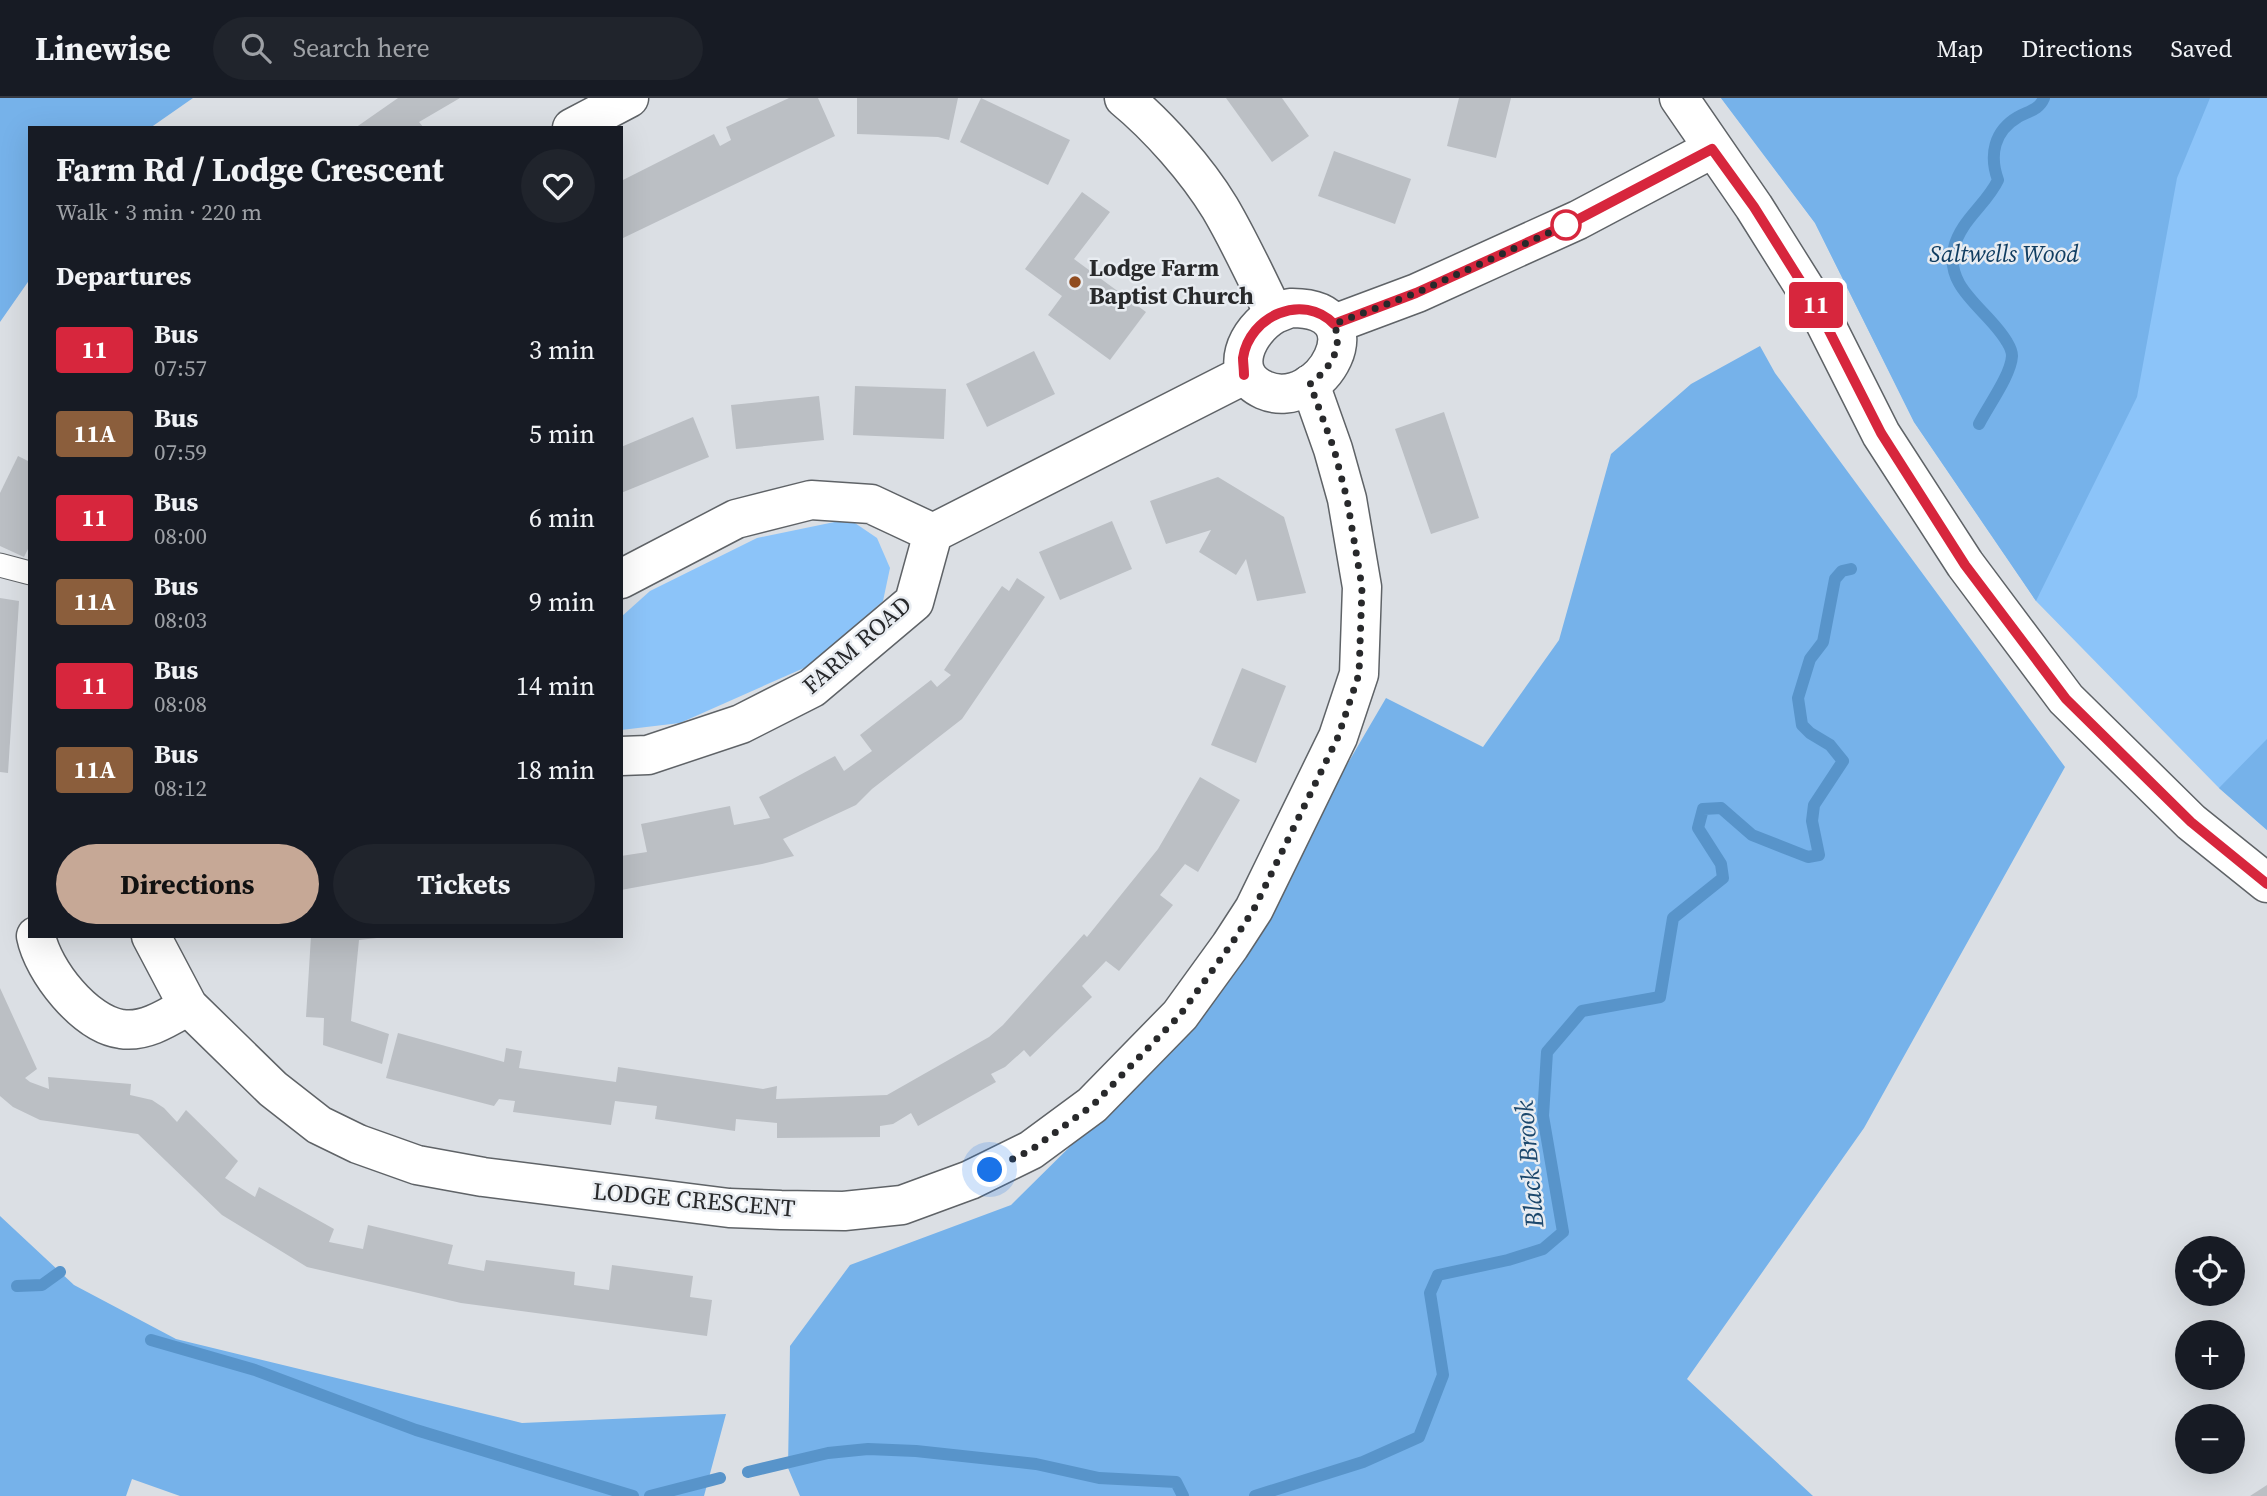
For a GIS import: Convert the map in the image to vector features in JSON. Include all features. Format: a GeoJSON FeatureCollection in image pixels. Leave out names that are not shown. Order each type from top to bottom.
{"type":"FeatureCollection","features":[{"type":"Feature","properties":{"kind":"street"},"geometry":{"type":"LineString","coordinates":[[576,126],[629,98]]}},
{"type":"Feature","properties":{"kind":"street"},"geometry":{"type":"LineString","coordinates":[[1124,98],[1189,166],[1219,206],[1274,314]]}},
{"type":"Feature","properties":{"kind":"street"},"geometry":{"type":"LineString","coordinates":[[1679,98],[1754,207],[1818,309],[1881,433],[1965,565],[2066,699],[2191,822],[2267,883]]}},
{"type":"Feature","properties":{"kind":"street"},"geometry":{"type":"LineString","coordinates":[[1334,324],[1416,293],[1577,220],[1712,149]]}},
{"type":"Feature","properties":{"kind":"street"},"geometry":{"type":"LineString","coordinates":[[1290,308],[1303,308],[1327,316],[1338,335],[1338,345],[1331,364],[1310,384],[1293,391],[1269,392],[1252,385],[1244,375],[1243,359],[1247,345],[1274,314],[1290,308]]}},
{"type":"Feature","properties":{"kind":"street"},"geometry":{"type":"LineString","coordinates":[[623,578],[736,519],[811,500],[871,505],[933,533],[1244,375]]}},
{"type":"Feature","properties":{"kind":"street","name":"LODGE CRESCENT"},"geometry":{"type":"LineString","coordinates":[[152,938],[188,1006],[273,1089],[319,1125],[358,1144],[417,1166],[729,1208],[844,1211],[902,1205],[970,1180],[1031,1150],[1093,1105],[1180,1015],[1254,909],[1338,737],[1359,674],[1362,587],[1347,499],[1334,449],[1310,384]]}},
{"type":"Feature","properties":{"kind":"street","name":"FARM ROAD"},"geometry":{"type":"LineString","coordinates":[[623,755],[648,755],[741,724],[812,688],[914,602],[933,533]]}},
{"type":"Feature","properties":{"kind":"street"},"geometry":{"type":"LineString","coordinates":[[36,938],[38,950],[61,988],[91,1016],[122,1029],[162,1022],[188,1006]]}},
{"type":"Feature","properties":{"kind":"lane"},"geometry":{"type":"LineString","coordinates":[[0,565],[28,572]]}},
{"type":"Feature","properties":{"kind":"green space"},"geometry":{"type":"Polygon","coordinates":[[[0,98],[193,98],[153,126],[28,126],[28,282],[0,322],[0,98]]]}},
{"type":"Feature","properties":{"kind":"green space"},"geometry":{"type":"Polygon","coordinates":[[[1721,98],[2267,98],[2267,830],[2219,788],[2036,601],[1914,422],[1815,223],[1721,98]]]}},
{"type":"Feature","properties":{"kind":"green space","name":"Saltwells Wood"},"geometry":{"type":"Polygon","coordinates":[[[1721,98],[2210,98],[2177,178],[2137,397],[2036,601],[1914,422],[1815,223],[1721,98]]]}},
{"type":"Feature","properties":{"kind":"green space"},"geometry":{"type":"Polygon","coordinates":[[[1760,346],[1775,373],[2065,767],[1864,1128],[1687,1379],[1813,1496],[800,1496],[788,1468],[790,1346],[850,1265],[1011,1205],[1197,1021],[1386,698],[1483,747],[1559,640],[1611,454],[1691,384],[1760,346]]]}},
{"type":"Feature","properties":{"kind":"green space"},"geometry":{"type":"Polygon","coordinates":[[[849,519],[877,538],[890,568],[883,601],[813,664],[680,723],[623,730],[623,615],[650,591],[757,538],[849,519]]]}},
{"type":"Feature","properties":{"kind":"green space"},"geometry":{"type":"Polygon","coordinates":[[[2267,739],[2267,830],[2219,788],[2267,739]]]}},
{"type":"Feature","properties":{"kind":"green space"},"geometry":{"type":"Polygon","coordinates":[[[0,1216],[74,1285],[176,1339],[522,1423],[726,1414],[704,1496],[180,1496],[132,1479],[126,1496],[0,1496],[0,1216]]]}},
{"type":"Feature","properties":{"kind":"building"},"geometry":{"type":"Polygon","coordinates":[[[398,98],[460,98],[419,122],[422,126],[358,126],[398,98]]]}},
{"type":"Feature","properties":{"kind":"building"},"geometry":{"type":"Polygon","coordinates":[[[789,98],[818,98],[835,136],[623,238],[623,180],[714,134],[720,146],[731,140],[726,127],[789,98]]]}},
{"type":"Feature","properties":{"kind":"building"},"geometry":{"type":"Polygon","coordinates":[[[857,98],[958,98],[949,140],[938,137],[857,134],[857,98]]]}},
{"type":"Feature","properties":{"kind":"building"},"geometry":{"type":"Polygon","coordinates":[[[981,98],[1070,140],[1048,185],[960,142],[981,98]]]}},
{"type":"Feature","properties":{"kind":"building"},"geometry":{"type":"Polygon","coordinates":[[[1226,98],[1282,98],[1309,136],[1272,162],[1226,98]]]}},
{"type":"Feature","properties":{"kind":"building"},"geometry":{"type":"Polygon","coordinates":[[[1459,98],[1511,98],[1496,158],[1447,146],[1459,98]]]}},
{"type":"Feature","properties":{"kind":"building"},"geometry":{"type":"Polygon","coordinates":[[[1334,151],[1411,179],[1395,224],[1318,196],[1334,151]]]}},
{"type":"Feature","properties":{"kind":"building","name":"Lodge Farm Baptist Church"},"geometry":{"type":"Polygon","coordinates":[[[1082,192],[1110,212],[1074,259],[1146,312],[1110,360],[1048,315],[1062,296],[1025,269],[1082,192]]]}},
{"type":"Feature","properties":{"kind":"building"},"geometry":{"type":"Polygon","coordinates":[[[1034,351],[1055,394],[987,427],[966,384],[1034,351]]]}},
{"type":"Feature","properties":{"kind":"building"},"geometry":{"type":"Polygon","coordinates":[[[855,386],[946,389],[944,439],[853,435],[855,386]]]}},
{"type":"Feature","properties":{"kind":"building"},"geometry":{"type":"Polygon","coordinates":[[[819,396],[824,440],[736,449],[731,405],[819,396]]]}},
{"type":"Feature","properties":{"kind":"building"},"geometry":{"type":"Polygon","coordinates":[[[1444,412],[1479,518],[1431,534],[1395,429],[1444,412]]]}},
{"type":"Feature","properties":{"kind":"building"},"geometry":{"type":"Polygon","coordinates":[[[693,417],[709,457],[623,492],[623,446],[693,417]]]}},
{"type":"Feature","properties":{"kind":"building"},"geometry":{"type":"Polygon","coordinates":[[[18,456],[28,461],[28,549],[24,557],[0,546],[0,493],[18,456]]]}},
{"type":"Feature","properties":{"kind":"building"},"geometry":{"type":"Polygon","coordinates":[[[1218,477],[1284,517],[1306,593],[1257,601],[1246,559],[1236,575],[1199,552],[1211,530],[1166,544],[1150,501],[1218,477]]]}},
{"type":"Feature","properties":{"kind":"building"},"geometry":{"type":"Polygon","coordinates":[[[1112,521],[1132,569],[1060,600],[1039,552],[1112,521]]]}},
{"type":"Feature","properties":{"kind":"building"},"geometry":{"type":"Polygon","coordinates":[[[1017,578],[1045,597],[962,719],[872,789],[856,805],[783,839],[794,856],[623,890],[623,856],[647,852],[641,824],[730,806],[734,825],[770,818],[759,797],[835,756],[844,771],[872,751],[860,735],[931,680],[937,687],[951,675],[944,670],[1002,586],[1009,591],[1017,578]]]}},
{"type":"Feature","properties":{"kind":"building"},"geometry":{"type":"Polygon","coordinates":[[[0,598],[19,601],[8,773],[0,772],[0,598]]]}},
{"type":"Feature","properties":{"kind":"building"},"geometry":{"type":"Polygon","coordinates":[[[1242,668],[1286,686],[1256,763],[1211,745],[1242,668]]]}},
{"type":"Feature","properties":{"kind":"building"},"geometry":{"type":"Polygon","coordinates":[[[1200,777],[1240,800],[1198,872],[1185,864],[1160,895],[1173,905],[1119,971],[1106,961],[1082,986],[1092,997],[1030,1057],[1024,1050],[1005,1067],[991,1074],[996,1082],[918,1126],[911,1113],[893,1124],[880,1126],[880,1137],[777,1138],[777,1123],[736,1119],[735,1131],[655,1119],[657,1106],[615,1101],[611,1125],[513,1112],[515,1101],[499,1099],[494,1106],[386,1078],[398,1033],[504,1062],[506,1048],[522,1051],[519,1068],[616,1082],[618,1067],[763,1089],[777,1086],[776,1099],[887,1095],[989,1037],[1003,1025],[1084,934],[1087,937],[1158,849],[1200,777]]]}},
{"type":"Feature","properties":{"kind":"building"},"geometry":{"type":"Polygon","coordinates":[[[311,938],[377,938],[359,940],[351,1021],[389,1034],[382,1064],[323,1045],[324,1018],[306,1017],[311,938]]]}},
{"type":"Feature","properties":{"kind":"building"},"geometry":{"type":"Polygon","coordinates":[[[0,988],[37,1069],[25,1078],[30,1082],[49,1089],[48,1077],[131,1084],[130,1095],[152,1100],[177,1122],[186,1110],[238,1161],[225,1178],[255,1197],[259,1187],[334,1229],[329,1242],[363,1249],[368,1225],[453,1245],[448,1264],[484,1271],[486,1260],[575,1272],[574,1285],[609,1290],[612,1265],[693,1276],[690,1297],[712,1300],[707,1336],[461,1303],[307,1267],[222,1215],[138,1134],[40,1120],[13,1107],[0,1096],[0,988]]]}},
{"type":"Feature","properties":{"kind":"building"},"geometry":{"type":"Polygon","coordinates":[[[2267,1485],[2267,1496],[2250,1496],[2267,1485]]]}},
{"type":"Feature","properties":{"kind":"waterway","name":"Black Brook"},"geometry":{"type":"LineString","coordinates":[[1979,424],[2008,372],[2012,352],[1999,330],[1962,287],[1953,262],[1954,248],[1962,229],[1998,180],[1994,153],[2003,129],[2036,108],[2044,98]]}},
{"type":"Feature","properties":{"kind":"waterway","name":"Black Brook"},"geometry":{"type":"LineString","coordinates":[[1255,1496],[1363,1462],[1419,1437],[1443,1375],[1430,1293],[1438,1275],[1508,1260],[1543,1249],[1563,1232],[1543,1116],[1547,1052],[1582,1011],[1660,997],[1673,918],[1723,878],[1721,864],[1698,828],[1703,809],[1721,808],[1752,835],[1808,857],[1819,855],[1812,821],[1814,805],[1843,761],[1830,745],[1802,725],[1798,698],[1810,659],[1823,642],[1835,579],[1842,571],[1851,569]]}},
{"type":"Feature","properties":{"kind":"waterway"},"geometry":{"type":"LineString","coordinates":[[17,1286],[42,1285],[60,1272]]}},
{"type":"Feature","properties":{"kind":"waterway"},"geometry":{"type":"LineString","coordinates":[[151,1340],[255,1370],[416,1430],[633,1496]]}},
{"type":"Feature","properties":{"kind":"waterway"},"geometry":{"type":"LineString","coordinates":[[748,1472],[828,1453],[868,1449],[916,1451],[1036,1464],[1099,1478],[1176,1482],[1183,1496]]}},
{"type":"Feature","properties":{"kind":"waterway"},"geometry":{"type":"LineString","coordinates":[[650,1496],[720,1478]]}},
{"type":"Feature","properties":{"kind":"bus line","name":"11"},"geometry":{"type":"LineString","coordinates":[[1244,375],[1243,359],[1247,345],[1252,336],[1274,314],[1290,308],[1303,308],[1327,316],[1334,324],[1416,293],[1577,220],[1712,149],[1754,207],[1818,309],[1881,433],[1965,565],[2066,699],[2191,822],[2267,884]]}},
{"type":"Feature","properties":{"kind":"place","name":"Lodge Farm Baptist Church"},"geometry":{"type":"Point","coordinates":[1075,282]}},
{"type":"Feature","properties":{"kind":"route"},"geometry":{"type":"LineString","coordinates":[[990,1170],[1031,1150],[1093,1105],[1180,1015],[1254,909],[1338,737],[1359,674],[1362,587],[1347,499],[1334,449],[1310,384],[1331,364],[1335,355],[1338,335],[1334,324],[1416,293],[1577,220],[1566,225]]}}]}
